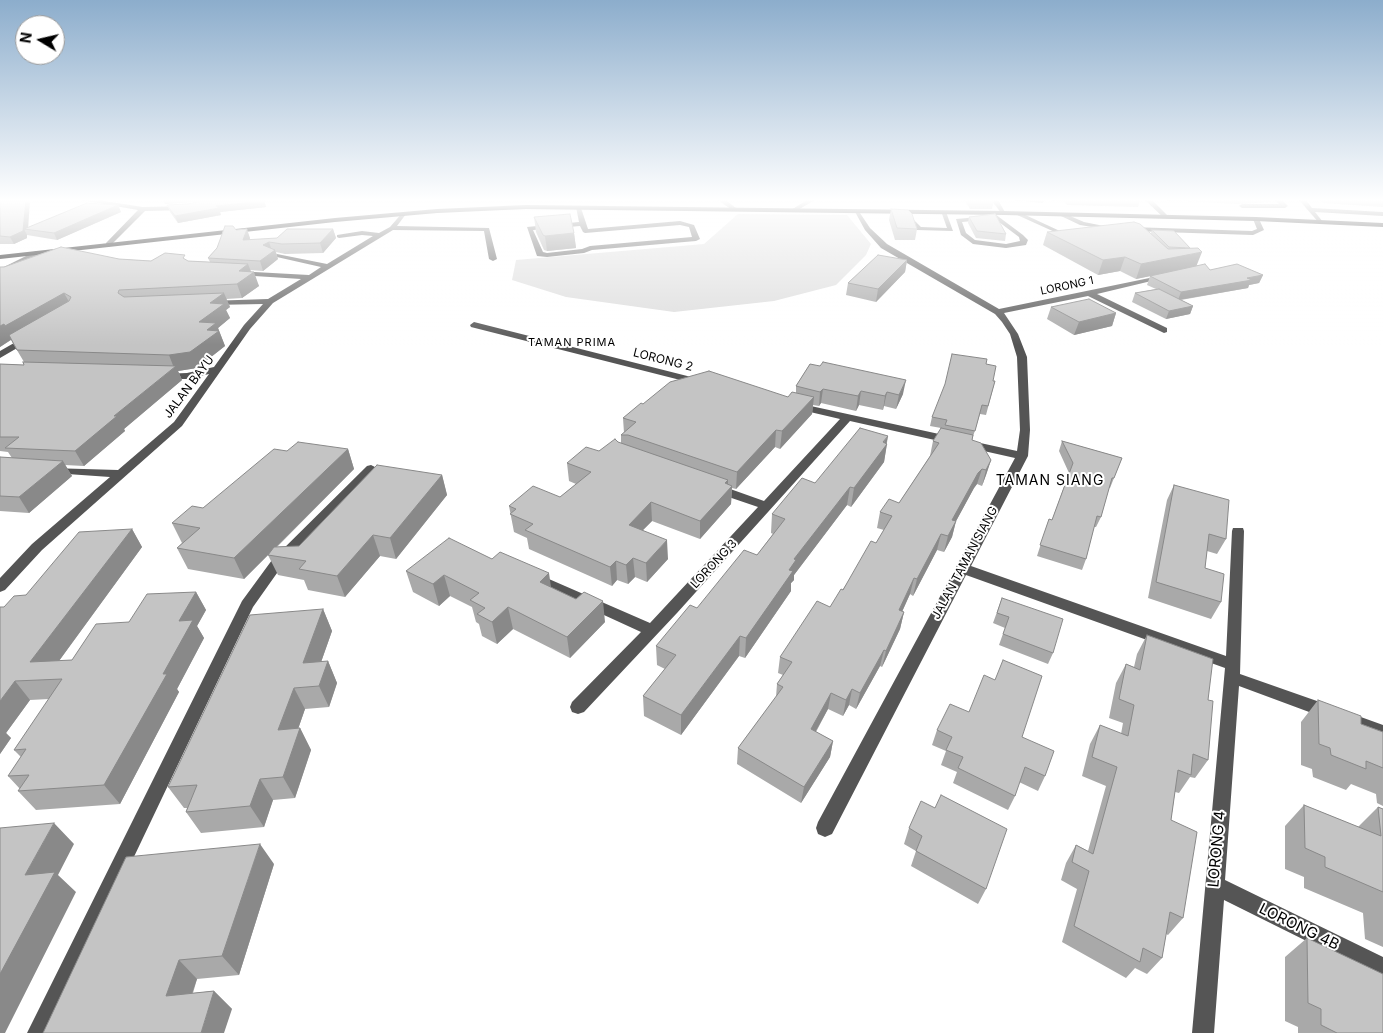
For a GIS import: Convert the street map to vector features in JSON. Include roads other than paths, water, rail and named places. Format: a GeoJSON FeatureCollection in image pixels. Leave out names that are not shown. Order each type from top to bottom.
{"type":"FeatureCollection","features":[{"type":"Feature","properties":{"kind":"main road"},"geometry":{"type":"LineString","coordinates":[[0,257],[81,248]]}},
{"type":"Feature","properties":{"kind":"street","name":"JALAN BAYU"},"geometry":{"type":"LineString","coordinates":[[0,587],[37,547],[178,424],[247,326],[270,301],[358,248]]}},
{"type":"Feature","properties":{"kind":"street"},"geometry":{"type":"LineString","coordinates":[[490,248],[492,259]]}},
{"type":"Feature","properties":{"kind":"street"},"geometry":{"type":"LineString","coordinates":[[538,248],[540,254],[584,251],[590,248]]}},
{"type":"Feature","properties":{"kind":"street","name":"JALAN TAMAN SIANG"},"geometry":{"type":"LineString","coordinates":[[825,828],[1022,456],[1025,430],[1022,357],[1014,334],[998,312],[888,248]]}},
{"type":"Feature","properties":{"kind":"street"},"geometry":{"type":"LineString","coordinates":[[0,272],[39,253]]}},
{"type":"Feature","properties":{"kind":"street"},"geometry":{"type":"LineString","coordinates":[[272,255],[327,266]]}},
{"type":"Feature","properties":{"kind":"street"},"geometry":{"type":"LineString","coordinates":[[232,273],[309,277]]}},
{"type":"Feature","properties":{"kind":"street","name":"LORONG 1"},"geometry":{"type":"LineString","coordinates":[[998,312],[1172,276]]}},
{"type":"Feature","properties":{"kind":"street"},"geometry":{"type":"LineString","coordinates":[[1089,293],[1164,330]]}},
{"type":"Feature","properties":{"kind":"street"},"geometry":{"type":"LineString","coordinates":[[200,304],[270,301]]}},
{"type":"Feature","properties":{"kind":"street","name":"LORONG 2"},"geometry":{"type":"LineString","coordinates":[[474,326],[713,385]]}},
{"type":"Feature","properties":{"kind":"street"},"geometry":{"type":"LineString","coordinates":[[0,355],[34,335]]}},
{"type":"Feature","properties":{"kind":"street"},"geometry":{"type":"LineString","coordinates":[[157,375],[187,376],[218,369]]}},
{"type":"Feature","properties":{"kind":"street"},"geometry":{"type":"LineString","coordinates":[[790,404],[1022,456]]}},
{"type":"Feature","properties":{"kind":"street","name":"LORONG 3"},"geometry":{"type":"LineString","coordinates":[[578,708],[848,418]]}},
{"type":"Feature","properties":{"kind":"street"},"geometry":{"type":"LineString","coordinates":[[38,1033],[247,605],[278,563],[371,468]]}},
{"type":"Feature","properties":{"kind":"street"},"geometry":{"type":"LineString","coordinates":[[37,470],[120,474]]}},
{"type":"Feature","properties":{"kind":"street"},"geometry":{"type":"LineString","coordinates":[[705,484],[767,506]]}},
{"type":"Feature","properties":{"kind":"street","name":"LORONG 4"},"geometry":{"type":"LineString","coordinates":[[1203,1033],[1232,671],[1238,531]]}},
{"type":"Feature","properties":{"kind":"street"},"geometry":{"type":"LineString","coordinates":[[962,568],[1232,671],[1383,732]]}},
{"type":"Feature","properties":{"kind":"street"},"geometry":{"type":"LineString","coordinates":[[527,575],[651,630]]}},
{"type":"Feature","properties":{"kind":"street","name":"LORONG 4B"},"geometry":{"type":"LineString","coordinates":[[1214,885],[1383,968]]}},
{"type":"Feature","properties":{"kind":"district","name":"TAMAN PRIMA"},"geometry":{"type":"Point","coordinates":[572,343]}},
{"type":"Feature","properties":{"kind":"district","name":"TAMAN SIANG"},"geometry":{"type":"Point","coordinates":[1050,481]}}]}
